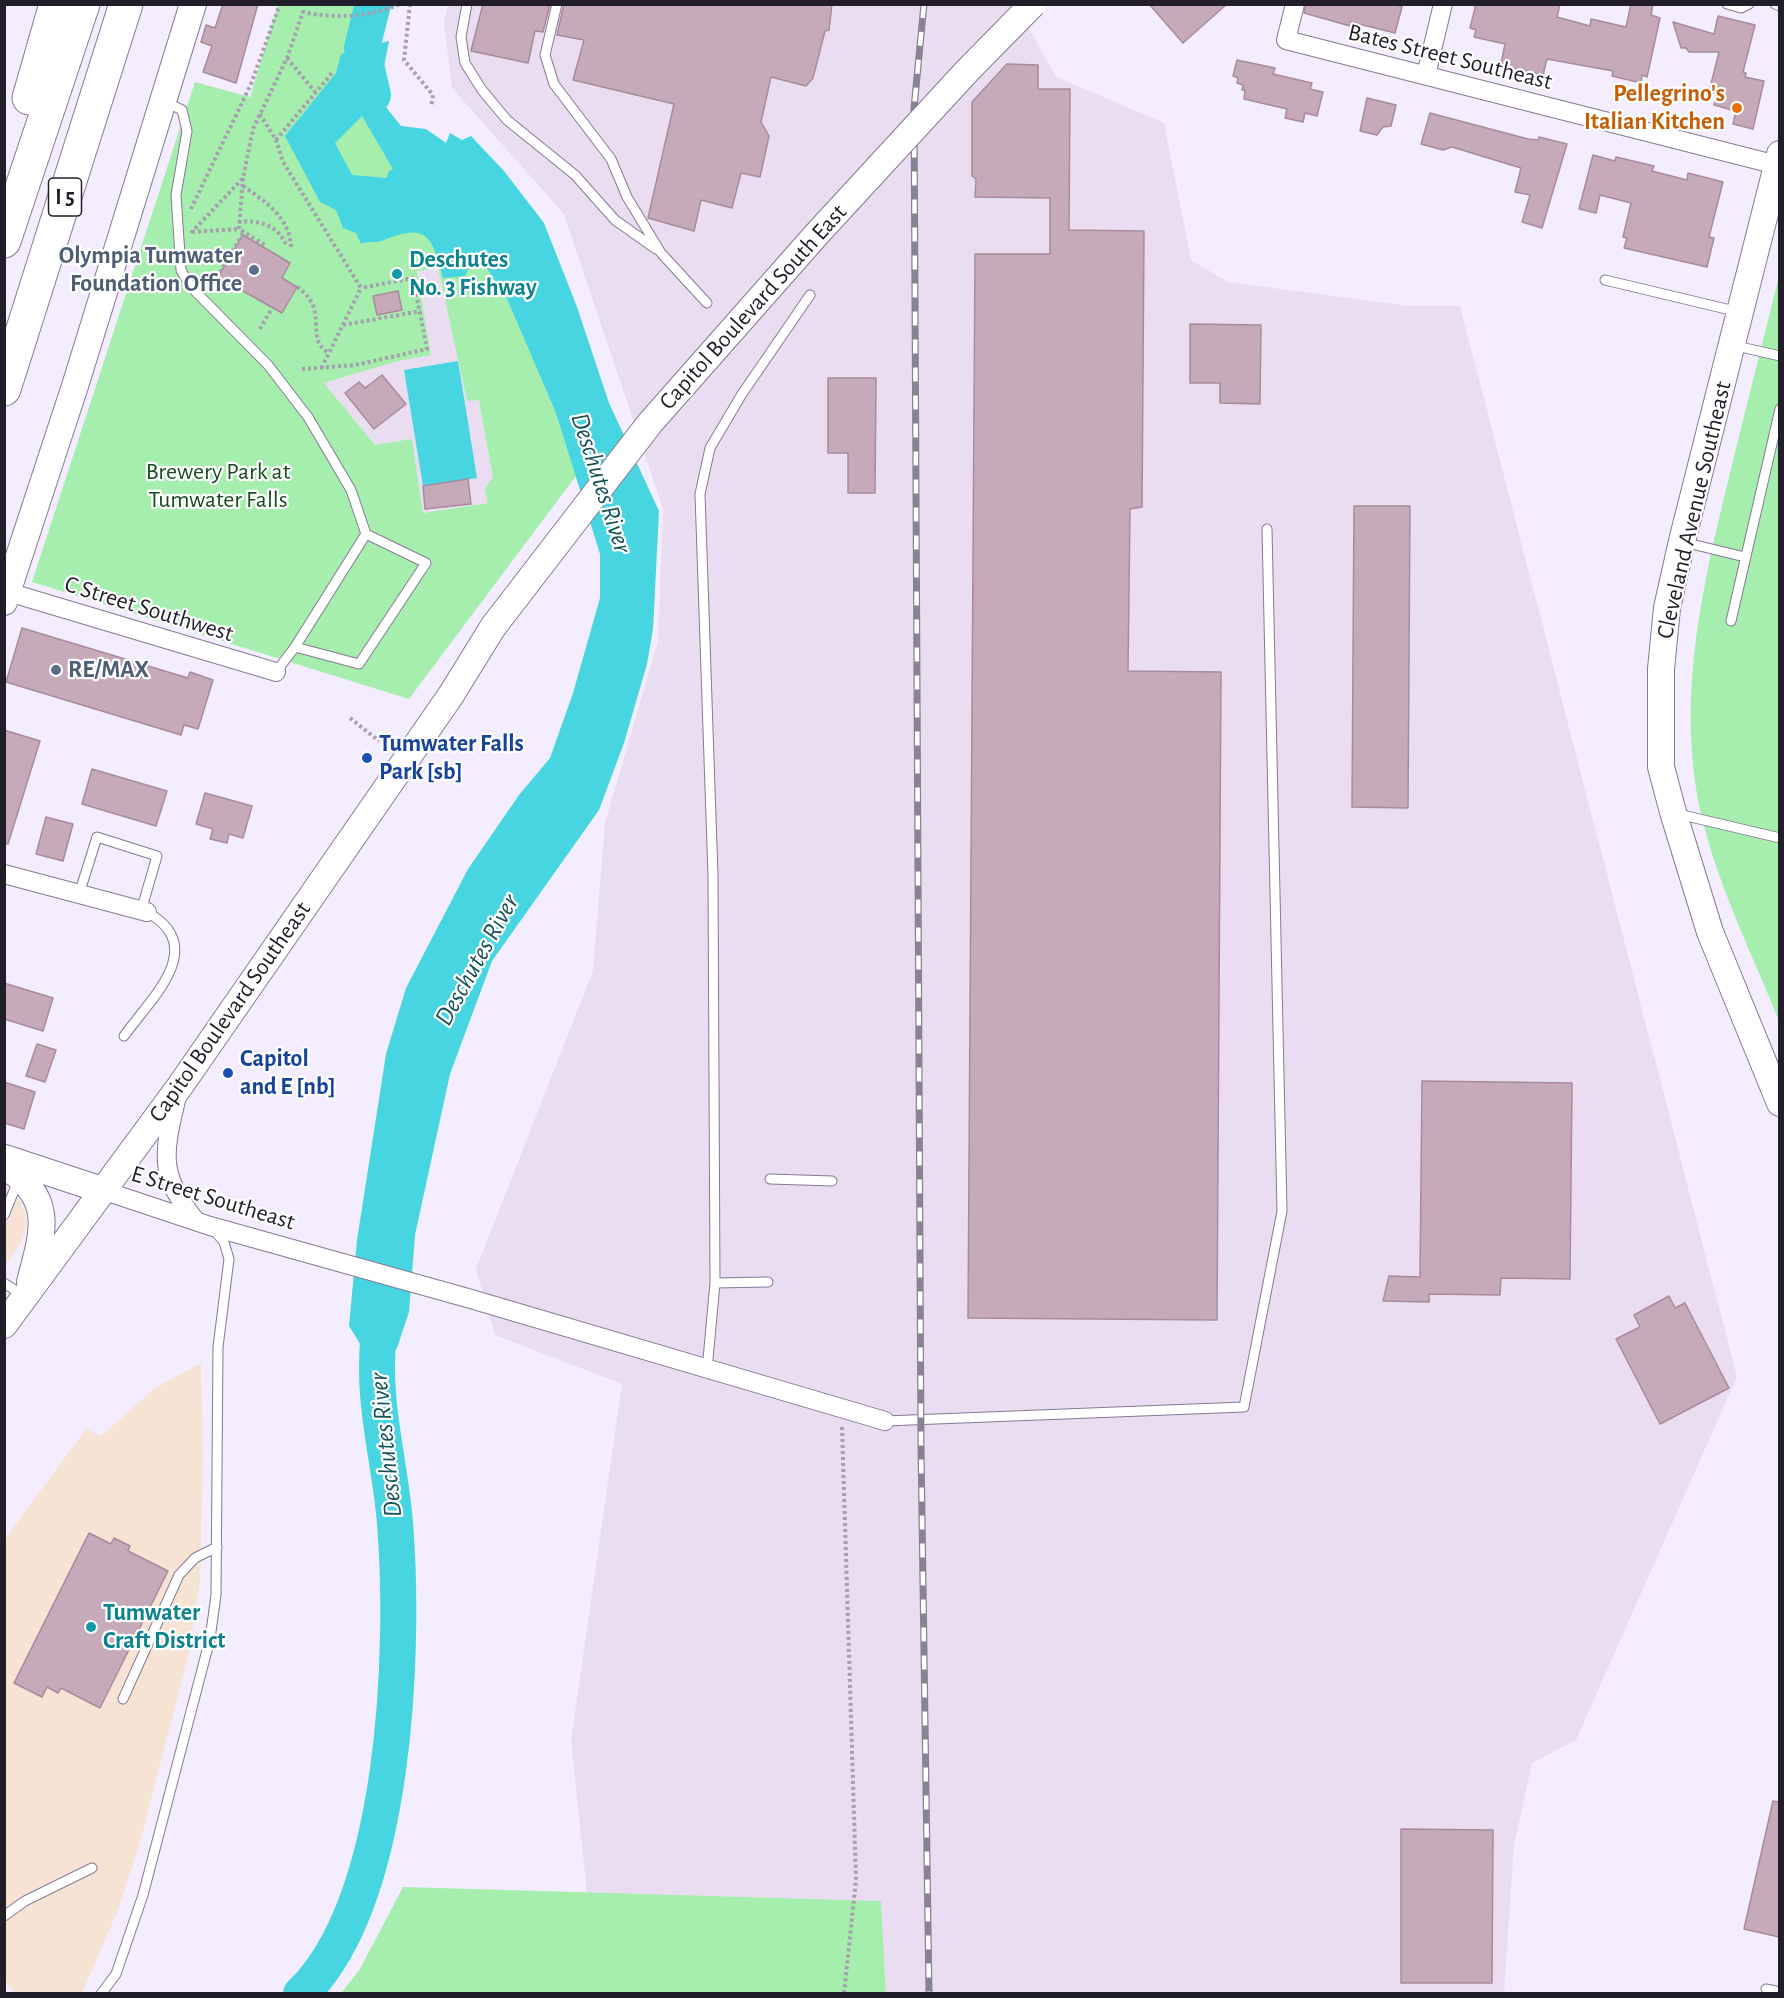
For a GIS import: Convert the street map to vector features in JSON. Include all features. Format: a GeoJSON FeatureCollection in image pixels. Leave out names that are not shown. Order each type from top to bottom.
{"type":"FeatureCollection","features":[{"type":"Feature","properties":{"kind":"highway"},"geometry":{"type":"LineString","coordinates":[[4,178],[56,4]]}},
{"type":"Feature","properties":{"kind":"highway","name":"I 5"},"geometry":{"type":"LineString","coordinates":[[4,241],[83,4]]}},
{"type":"Feature","properties":{"kind":"highway","name":"I 5"},"geometry":{"type":"LineString","coordinates":[[4,389],[126,4]]}},
{"type":"Feature","properties":{"kind":"main road"},"geometry":{"type":"LineString","coordinates":[[6,597],[193,4]]}},
{"type":"Feature","properties":{"kind":"main road","name":"Capitol Boulevard South East"},"geometry":{"type":"LineString","coordinates":[[451,695],[493,627],[650,423],[816,235],[968,70],[1033,4]]}},
{"type":"Feature","properties":{"kind":"main road","name":"Cleveland Avenue Southeast"},"geometry":{"type":"LineString","coordinates":[[1778,159],[1667,608],[1661,669],[1661,767],[1710,932],[1779,1103]]}},
{"type":"Feature","properties":{"kind":"main road","name":"Capitol Boulevard Southeast"},"geometry":{"type":"LineString","coordinates":[[4,1325],[105,1191],[180,1086],[451,695]]}},
{"type":"Feature","properties":{"kind":"main road"},"geometry":{"type":"LineString","coordinates":[[10,1167],[105,1191]]}},
{"type":"Feature","properties":{"kind":"main road"},"geometry":{"type":"LineString","coordinates":[[10,1167],[34,1191],[42,1219],[41,1239],[26,1297]]}},
{"type":"Feature","properties":{"kind":"street","name":"Bates Street Southeast"},"geometry":{"type":"LineString","coordinates":[[1295,4],[1286,40],[1778,159]]}},
{"type":"Feature","properties":{"kind":"street"},"geometry":{"type":"LineString","coordinates":[[1426,75],[1443,4]]}},
{"type":"Feature","properties":{"kind":"street","name":"C Street Southwest"},"geometry":{"type":"LineString","coordinates":[[6,597],[276,672]]}},
{"type":"Feature","properties":{"kind":"street"},"geometry":{"type":"LineString","coordinates":[[4,874],[144,911]]}},
{"type":"Feature","properties":{"kind":"street"},"geometry":{"type":"LineString","coordinates":[[180,1086],[167,1138],[165,1157],[169,1180],[177,1198],[203,1223]]}},
{"type":"Feature","properties":{"kind":"street","name":"E Street Southeast"},"geometry":{"type":"LineString","coordinates":[[105,1191],[203,1223],[307,1251],[885,1421]]}},
{"type":"Feature","properties":{"kind":"lane"},"geometry":{"type":"LineString","coordinates":[[466,4],[462,37],[465,63],[482,90],[507,120],[575,175],[615,220],[661,253]]}},
{"type":"Feature","properties":{"kind":"lane"},"geometry":{"type":"LineString","coordinates":[[557,4],[545,55],[554,84],[611,159],[627,197],[661,253],[707,303]]}},
{"type":"Feature","properties":{"kind":"lane"},"geometry":{"type":"LineString","coordinates":[[1727,4],[1742,8],[1749,4]]}},
{"type":"Feature","properties":{"kind":"lane"},"geometry":{"type":"LineString","coordinates":[[164,100],[182,110],[187,125],[176,195],[181,270],[190,286],[268,365],[324,440],[351,490],[366,534],[426,563],[359,664],[295,647]]}},
{"type":"Feature","properties":{"kind":"lane"},"geometry":{"type":"LineString","coordinates":[[1605,280],[1741,312]]}},
{"type":"Feature","properties":{"kind":"lane"},"geometry":{"type":"LineString","coordinates":[[707,1370],[715,1283],[713,876],[700,494],[710,448],[742,394],[810,295]]}},
{"type":"Feature","properties":{"kind":"lane"},"geometry":{"type":"LineString","coordinates":[[1732,345],[1779,356]]}},
{"type":"Feature","properties":{"kind":"lane"},"geometry":{"type":"LineString","coordinates":[[1731,621],[1779,409]]}},
{"type":"Feature","properties":{"kind":"lane"},"geometry":{"type":"LineString","coordinates":[[885,1421],[1244,1407],[1282,1210],[1267,529]]}},
{"type":"Feature","properties":{"kind":"lane"},"geometry":{"type":"LineString","coordinates":[[276,672],[295,647],[366,534]]}},
{"type":"Feature","properties":{"kind":"lane"},"geometry":{"type":"LineString","coordinates":[[1682,541],[1745,557]]}},
{"type":"Feature","properties":{"kind":"lane"},"geometry":{"type":"LineString","coordinates":[[1673,813],[1779,838]]}},
{"type":"Feature","properties":{"kind":"lane"},"geometry":{"type":"LineString","coordinates":[[79,894],[97,837],[157,856],[144,911],[163,921],[172,932],[177,947],[166,978],[124,1036]]}},
{"type":"Feature","properties":{"kind":"lane"},"geometry":{"type":"LineString","coordinates":[[4,1215],[10,1167]]}},
{"type":"Feature","properties":{"kind":"lane"},"geometry":{"type":"LineString","coordinates":[[770,1179],[832,1181]]}},
{"type":"Feature","properties":{"kind":"lane"},"geometry":{"type":"LineString","coordinates":[[100,1994],[116,1974],[143,1895],[210,1639],[216,1595],[218,1347],[229,1259],[224,1242],[203,1223]]}},
{"type":"Feature","properties":{"kind":"lane"},"geometry":{"type":"LineString","coordinates":[[715,1283],[768,1282]]}},
{"type":"Feature","properties":{"kind":"lane"},"geometry":{"type":"LineString","coordinates":[[4,1283],[26,1297]]}},
{"type":"Feature","properties":{"kind":"lane"},"geometry":{"type":"LineString","coordinates":[[123,1699],[179,1575],[195,1558],[217,1547]]}},
{"type":"Feature","properties":{"kind":"lane"},"geometry":{"type":"LineString","coordinates":[[4,1916],[25,1901],[92,1868]]}},
{"type":"Feature","properties":{"kind":"lane"},"geometry":{"type":"LineString","coordinates":[[1766,1989],[1779,1992]]}},
{"type":"Feature","properties":{"kind":"path"},"geometry":{"type":"LineString","coordinates":[[179,227],[195,203],[251,84],[280,4]]}},
{"type":"Feature","properties":{"kind":"path"},"geometry":{"type":"LineString","coordinates":[[210,289],[241,231],[238,222],[243,178],[253,129],[287,58],[305,4]]}},
{"type":"Feature","properties":{"kind":"path"},"geometry":{"type":"LineString","coordinates":[[303,12],[329,18],[388,9],[400,4]]}},
{"type":"Feature","properties":{"kind":"path"},"geometry":{"type":"LineString","coordinates":[[410,4],[404,60],[433,95],[431,107]]}},
{"type":"Feature","properties":{"kind":"path"},"geometry":{"type":"LineString","coordinates":[[287,58],[315,92]]}},
{"type":"Feature","properties":{"kind":"path"},"geometry":{"type":"LineString","coordinates":[[276,140],[332,73]]}},
{"type":"Feature","properties":{"kind":"path"},"geometry":{"type":"LineString","coordinates":[[260,113],[276,140],[283,162],[361,288]]}},
{"type":"Feature","properties":{"kind":"path"},"geometry":{"type":"LineString","coordinates":[[180,244],[243,178]]}},
{"type":"Feature","properties":{"kind":"path"},"geometry":{"type":"LineString","coordinates":[[243,186],[269,206],[286,224],[291,247]]}},
{"type":"Feature","properties":{"kind":"path"},"geometry":{"type":"LineString","coordinates":[[238,222],[255,220],[271,226],[286,244]]}},
{"type":"Feature","properties":{"kind":"path"},"geometry":{"type":"LineString","coordinates":[[192,232],[241,231],[265,245]]}},
{"type":"Feature","properties":{"kind":"path"},"geometry":{"type":"LineString","coordinates":[[302,369],[356,365],[427,349],[414,278],[361,288]]}},
{"type":"Feature","properties":{"kind":"path"},"geometry":{"type":"LineString","coordinates":[[297,287],[314,304],[317,314],[318,343],[329,353]]}},
{"type":"Feature","properties":{"kind":"path"},"geometry":{"type":"LineString","coordinates":[[322,367],[361,288]]}},
{"type":"Feature","properties":{"kind":"path"},"geometry":{"type":"LineString","coordinates":[[260,329],[271,310]]}},
{"type":"Feature","properties":{"kind":"path"},"geometry":{"type":"LineString","coordinates":[[343,325],[421,311]]}},
{"type":"Feature","properties":{"kind":"path"},"geometry":{"type":"LineString","coordinates":[[350,718],[379,741]]}},
{"type":"Feature","properties":{"kind":"path"},"geometry":{"type":"LineString","coordinates":[[816,1401],[842,1425],[844,1455],[856,1880],[844,1994]]}},
{"type":"Feature","properties":{"kind":"shaded area"},"geometry":{"type":"Polygon","coordinates":[[[448,4],[1016,5],[1056,77],[1164,123],[1191,260],[1228,282],[1409,306],[1460,306],[1737,1377],[1576,1740],[1532,1763],[1514,1845],[1504,1993],[886,1993],[881,1901],[587,1893],[571,1740],[622,1384],[495,1335],[476,1269],[593,971],[605,823],[658,641],[663,509],[564,214],[452,88],[444,22],[448,4]]]}},
{"type":"Feature","properties":{"kind":"shaded area"},"geometry":{"type":"Polygon","coordinates":[[[438,268],[467,401],[479,399],[493,478],[488,503],[423,513],[412,440],[375,445],[324,383],[398,361],[431,355],[417,271],[438,268]]]}},
{"type":"Feature","properties":{"kind":"shaded area"},"geometry":{"type":"Polygon","coordinates":[[[4,1185],[19,1200],[25,1212],[26,1227],[21,1243],[5,1265],[4,1185]]]}},
{"type":"Feature","properties":{"kind":"shaded area","name":"Tumwater Craft District"},"geometry":{"type":"Polygon","coordinates":[[[201,1363],[203,1454],[200,1581],[189,1653],[140,1842],[118,1910],[82,1993],[15,1993],[5,1981],[5,1539],[86,1429],[101,1436],[155,1388],[201,1363]]]}},
{"type":"Feature","properties":{"kind":"green space","name":"Brewery Park at Tumwater Falls"},"geometry":{"type":"Polygon","coordinates":[[[278,5],[373,5],[362,48],[375,101],[495,231],[591,456],[409,699],[32,582],[195,82],[250,97],[278,5]],[[438,268],[417,271],[431,355],[398,361],[324,383],[375,445],[412,439],[423,513],[488,503],[485,488],[493,478],[479,400],[467,401],[438,268]]]}},
{"type":"Feature","properties":{"kind":"green space"},"geometry":{"type":"Polygon","coordinates":[[[1779,276],[1779,1021],[1718,873],[1703,822],[1695,778],[1691,734],[1691,690],[1695,646],[1710,559],[1779,276]]]}},
{"type":"Feature","properties":{"kind":"green space"},"geometry":{"type":"Polygon","coordinates":[[[403,1887],[881,1901],[886,1993],[341,1993],[360,1969],[403,1887]]]}},
{"type":"Feature","properties":{"kind":"water"},"geometry":{"type":"Polygon","coordinates":[[[389,41],[378,97],[401,126],[426,129],[446,143],[450,133],[462,140],[471,136],[504,171],[544,223],[577,307],[609,403],[659,511],[653,629],[647,664],[624,743],[599,810],[492,961],[450,1074],[415,1235],[409,1312],[397,1348],[377,1371],[349,1326],[357,1240],[386,1054],[406,988],[468,869],[519,795],[550,758],[573,693],[600,598],[600,554],[556,413],[505,294],[480,259],[474,259],[465,276],[443,278],[431,243],[419,233],[361,244],[356,233],[343,228],[336,210],[320,202],[285,136],[336,73],[341,54],[389,41]],[[362,116],[335,143],[352,175],[387,178],[389,171],[393,169],[362,116]]]}},
{"type":"Feature","properties":{"kind":"water"},"geometry":{"type":"Polygon","coordinates":[[[458,361],[477,478],[423,486],[404,370],[458,361]]]}},
{"type":"Feature","properties":{"kind":"building"},"geometry":{"type":"Polygon","coordinates":[[[223,4],[258,4],[236,83],[203,72],[212,46],[201,42],[206,25],[215,28],[223,4]]]}},
{"type":"Feature","properties":{"kind":"building"},"geometry":{"type":"Polygon","coordinates":[[[483,4],[550,4],[543,32],[535,31],[528,63],[471,51],[483,4]]]}},
{"type":"Feature","properties":{"kind":"building"},"geometry":{"type":"Polygon","coordinates":[[[564,4],[832,4],[829,30],[825,31],[813,78],[806,86],[771,77],[761,122],[769,136],[760,177],[741,173],[732,208],[701,200],[694,231],[648,218],[674,104],[573,80],[584,40],[557,35],[564,4]]]}},
{"type":"Feature","properties":{"kind":"building"},"geometry":{"type":"Polygon","coordinates":[[[1149,4],[1227,4],[1183,43],[1149,4]]]}},
{"type":"Feature","properties":{"kind":"building"},"geometry":{"type":"Polygon","coordinates":[[[1306,4],[1392,4],[1402,7],[1395,33],[1351,22],[1350,26],[1304,13],[1306,4]]]}},
{"type":"Feature","properties":{"kind":"building"},"geometry":{"type":"Polygon","coordinates":[[[1476,4],[1560,4],[1557,17],[1590,26],[1591,19],[1626,27],[1631,4],[1653,4],[1651,15],[1660,18],[1647,77],[1642,75],[1641,83],[1612,76],[1613,71],[1547,59],[1543,75],[1504,66],[1501,64],[1505,44],[1474,37],[1476,30],[1470,28],[1476,4]]]}},
{"type":"Feature","properties":{"kind":"building"},"geometry":{"type":"Polygon","coordinates":[[[1718,16],[1755,25],[1743,72],[1746,73],[1745,77],[1764,81],[1753,129],[1733,124],[1736,111],[1714,105],[1717,94],[1709,92],[1719,52],[1689,52],[1686,48],[1681,48],[1673,22],[1714,34],[1718,16]]]}},
{"type":"Feature","properties":{"kind":"building"},"geometry":{"type":"Polygon","coordinates":[[[1237,60],[1275,68],[1273,74],[1312,83],[1310,89],[1323,92],[1317,116],[1305,113],[1303,122],[1285,118],[1287,109],[1244,99],[1243,85],[1237,83],[1238,78],[1233,76],[1237,60]]]}},
{"type":"Feature","properties":{"kind":"building"},"geometry":{"type":"Polygon","coordinates":[[[1007,64],[1038,65],[1038,89],[1070,89],[1069,230],[1144,231],[1142,507],[1130,509],[1128,671],[1221,672],[1217,1320],[968,1318],[975,254],[1050,254],[1050,198],[975,197],[976,179],[972,176],[972,102],[1007,64]]]}},
{"type":"Feature","properties":{"kind":"building"},"geometry":{"type":"Polygon","coordinates":[[[1367,98],[1396,105],[1391,126],[1383,127],[1377,135],[1360,131],[1367,98]]]}},
{"type":"Feature","properties":{"kind":"building"},"geometry":{"type":"Polygon","coordinates":[[[1430,113],[1528,139],[1538,140],[1539,137],[1567,144],[1542,228],[1522,222],[1530,195],[1515,192],[1521,168],[1452,147],[1443,150],[1421,144],[1430,113]]]}},
{"type":"Feature","properties":{"kind":"building"},"geometry":{"type":"Polygon","coordinates":[[[1593,155],[1615,161],[1616,157],[1654,166],[1652,171],[1687,180],[1688,173],[1723,182],[1709,237],[1714,238],[1707,267],[1624,248],[1627,238],[1623,237],[1631,203],[1600,195],[1596,213],[1579,209],[1593,155]]]}},
{"type":"Feature","properties":{"kind":"building","name":"Olympia Tumwater Foundation Office"},"geometry":{"type":"Polygon","coordinates":[[[243,235],[290,263],[282,278],[297,287],[282,313],[218,277],[243,235]]]}},
{"type":"Feature","properties":{"kind":"building"},"geometry":{"type":"Polygon","coordinates":[[[398,291],[402,310],[377,315],[373,296],[398,291]]]}},
{"type":"Feature","properties":{"kind":"building"},"geometry":{"type":"Polygon","coordinates":[[[1190,324],[1261,325],[1260,404],[1220,403],[1220,383],[1190,383],[1190,324]]]}},
{"type":"Feature","properties":{"kind":"building"},"geometry":{"type":"Polygon","coordinates":[[[382,375],[406,404],[374,429],[345,393],[359,382],[365,388],[382,375]]]}},
{"type":"Feature","properties":{"kind":"building"},"geometry":{"type":"Polygon","coordinates":[[[828,378],[876,378],[875,493],[848,493],[848,453],[828,453],[828,378]]]}},
{"type":"Feature","properties":{"kind":"building"},"geometry":{"type":"Polygon","coordinates":[[[468,479],[471,504],[425,509],[423,486],[468,479]]]}},
{"type":"Feature","properties":{"kind":"building"},"geometry":{"type":"Polygon","coordinates":[[[1354,506],[1410,506],[1408,808],[1352,807],[1354,506]]]}},
{"type":"Feature","properties":{"kind":"building"},"geometry":{"type":"Polygon","coordinates":[[[22,628],[188,678],[190,672],[213,680],[198,729],[184,725],[181,735],[6,682],[22,628]]]}},
{"type":"Feature","properties":{"kind":"building"},"geometry":{"type":"Polygon","coordinates":[[[4,730],[40,741],[8,844],[4,843],[4,730]]]}},
{"type":"Feature","properties":{"kind":"building"},"geometry":{"type":"Polygon","coordinates":[[[92,769],[167,791],[156,826],[82,804],[92,769]]]}},
{"type":"Feature","properties":{"kind":"building"},"geometry":{"type":"Polygon","coordinates":[[[205,793],[252,806],[243,838],[229,834],[227,843],[210,839],[213,829],[196,824],[205,793]]]}},
{"type":"Feature","properties":{"kind":"building"},"geometry":{"type":"Polygon","coordinates":[[[46,817],[73,824],[63,861],[36,854],[46,817]]]}},
{"type":"Feature","properties":{"kind":"building"},"geometry":{"type":"Polygon","coordinates":[[[4,983],[53,998],[43,1031],[4,1019],[4,983]]]}},
{"type":"Feature","properties":{"kind":"building"},"geometry":{"type":"Polygon","coordinates":[[[37,1044],[56,1050],[45,1082],[26,1076],[37,1044]]]}},
{"type":"Feature","properties":{"kind":"building"},"geometry":{"type":"Polygon","coordinates":[[[1422,1081],[1572,1083],[1570,1279],[1501,1278],[1500,1295],[1429,1294],[1429,1302],[1383,1301],[1389,1276],[1420,1277],[1422,1081]]]}},
{"type":"Feature","properties":{"kind":"building"},"geometry":{"type":"Polygon","coordinates":[[[4,1082],[35,1092],[24,1129],[4,1123],[4,1082]]]}},
{"type":"Feature","properties":{"kind":"building"},"geometry":{"type":"Polygon","coordinates":[[[1669,1296],[1675,1308],[1685,1303],[1729,1388],[1660,1424],[1616,1339],[1640,1327],[1634,1315],[1669,1296]]]}},
{"type":"Feature","properties":{"kind":"building","name":"Tumwater Craft District"},"geometry":{"type":"Polygon","coordinates":[[[89,1533],[111,1544],[114,1538],[130,1546],[128,1551],[168,1571],[100,1708],[61,1688],[58,1693],[47,1687],[42,1697],[14,1683],[89,1533]]]}},
{"type":"Feature","properties":{"kind":"building"},"geometry":{"type":"Polygon","coordinates":[[[1773,1801],[1779,1802],[1779,1937],[1744,1929],[1773,1801]]]}},
{"type":"Feature","properties":{"kind":"building"},"geometry":{"type":"Polygon","coordinates":[[[1401,1829],[1493,1830],[1492,1983],[1401,1983],[1401,1829]]]}},
{"type":"Feature","properties":{"kind":"waterway","name":"Deschutes River"},"geometry":{"type":"LineString","coordinates":[[373,4],[362,48],[373,95]]}},
{"type":"Feature","properties":{"kind":"waterway","name":"Deschutes River"},"geometry":{"type":"LineString","coordinates":[[301,1994],[333,1953],[358,1899],[376,1838],[388,1771],[395,1703],[398,1576],[393,1504],[378,1388],[379,1323]]}},
{"type":"Feature","properties":{"kind":"railway"},"geometry":{"type":"LineString","coordinates":[[924,4],[914,108],[921,1447],[929,1994]]}},
{"type":"Feature","properties":{"kind":"place","name":"Pellegrino's Italian Kitchen"},"geometry":{"type":"Point","coordinates":[1737,108]}},
{"type":"Feature","properties":{"kind":"place","name":"Olympia Tumwater Foundation Office"},"geometry":{"type":"Point","coordinates":[254,270]}},
{"type":"Feature","properties":{"kind":"place","name":"Deschutes No. 3 Fishway"},"geometry":{"type":"Point","coordinates":[397,274]}},
{"type":"Feature","properties":{"kind":"place","name":"RE/MAX"},"geometry":{"type":"Point","coordinates":[56,670]}},
{"type":"Feature","properties":{"kind":"place","name":"Tumwater Falls Park [sb]"},"geometry":{"type":"Point","coordinates":[367,758]}},
{"type":"Feature","properties":{"kind":"place","name":"Capitol and E [nb]"},"geometry":{"type":"Point","coordinates":[228,1073]}},
{"type":"Feature","properties":{"kind":"place","name":"Tumwater Craft District"},"geometry":{"type":"Point","coordinates":[91,1627]}}]}
